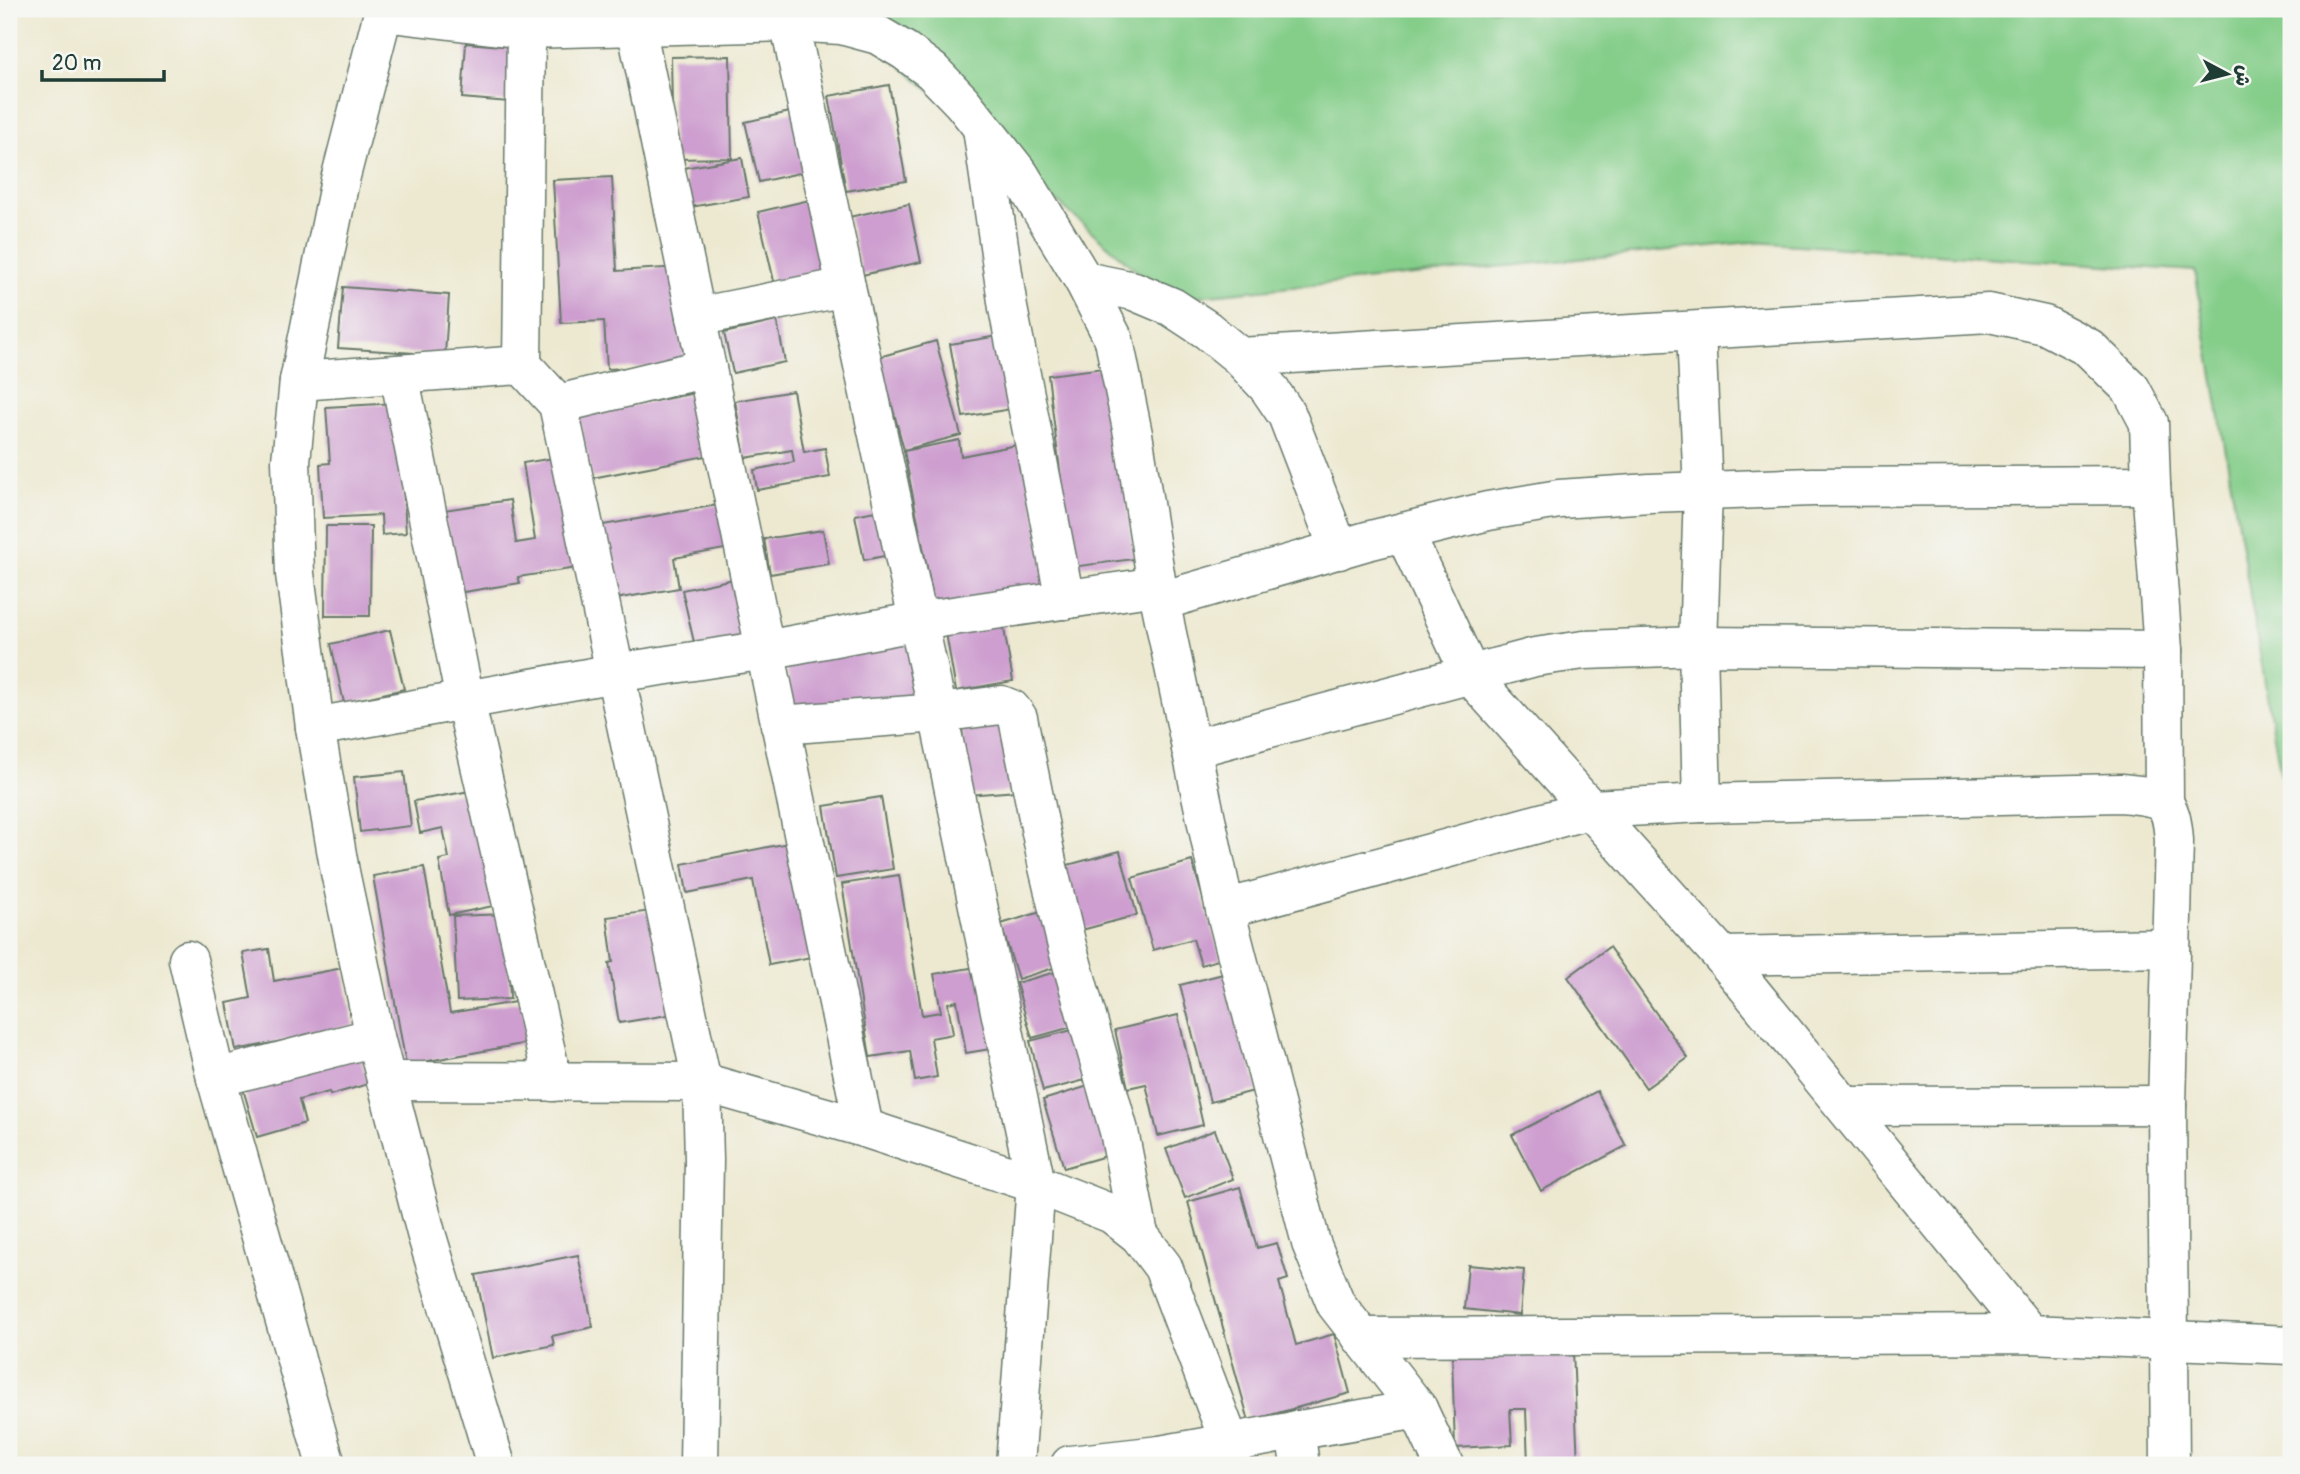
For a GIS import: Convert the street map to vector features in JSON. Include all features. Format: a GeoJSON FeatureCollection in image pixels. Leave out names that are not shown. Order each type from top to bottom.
{"type":"FeatureCollection","features":[{"type":"Feature","properties":{"kind":"street"},"geometry":{"type":"LineString","coordinates":[[496,1465],[426,1233],[375,1037],[340,872],[315,727],[295,574],[291,461],[299,381],[340,180],[384,11],[526,29],[789,22],[841,25],[878,35],[932,71],[962,102],[1020,175],[1084,281],[1114,340],[1133,434],[1159,594],[1225,909],[1311,1243],[1336,1304],[1418,1409],[1444,1465]]}},
{"type":"Feature","properties":{"kind":"street"},"geometry":{"type":"LineString","coordinates":[[789,22],[919,621],[1036,1184],[1015,1465]]}},
{"type":"Feature","properties":{"kind":"street"},"geometry":{"type":"LineString","coordinates":[[636,26],[864,1128]]}},
{"type":"Feature","properties":{"kind":"street"},"geometry":{"type":"LineString","coordinates":[[526,29],[522,365],[558,404],[702,1082],[704,1160],[699,1465]]}},
{"type":"Feature","properties":{"kind":"street"},"geometry":{"type":"LineString","coordinates":[[982,128],[1009,308],[1065,600]]}},
{"type":"Feature","properties":{"kind":"street"},"geometry":{"type":"LineString","coordinates":[[1084,281],[1134,291],[1172,307],[1240,357],[1268,387],[1287,415],[1339,550]]}},
{"type":"Feature","properties":{"kind":"street"},"geometry":{"type":"LineString","coordinates":[[696,317],[846,287]]}},
{"type":"Feature","properties":{"kind":"street"},"geometry":{"type":"LineString","coordinates":[[1240,357],[1989,313],[2045,325],[2089,348],[2131,389],[2149,423],[2163,650],[2164,802],[2172,816],[2174,841],[2167,1105],[2170,1465]]}},
{"type":"Feature","properties":{"kind":"street"},"geometry":{"type":"LineString","coordinates":[[1696,331],[1703,491],[1698,646],[1702,803]]}},
{"type":"Feature","properties":{"kind":"street"},"geometry":{"type":"LineString","coordinates":[[299,381],[522,365]]}},
{"type":"Feature","properties":{"kind":"street"},"geometry":{"type":"LineString","coordinates":[[558,404],[707,368]]}},
{"type":"Feature","properties":{"kind":"street"},"geometry":{"type":"LineString","coordinates":[[399,374],[465,700],[553,1082]]}},
{"type":"Feature","properties":{"kind":"street"},"geometry":{"type":"LineString","coordinates":[[315,727],[615,673],[766,650],[919,621],[1065,600],[1159,594],[1488,511],[1559,499],[1813,487],[2151,485]]}},
{"type":"Feature","properties":{"kind":"street"},"geometry":{"type":"LineString","coordinates":[[1404,532],[1471,676],[1722,956],[2030,1334]]}},
{"type":"Feature","properties":{"kind":"street"},"geometry":{"type":"LineString","coordinates":[[1191,749],[1535,657],[1584,650],[1698,646],[2163,650]]}},
{"type":"Feature","properties":{"kind":"street"},"geometry":{"type":"LineString","coordinates":[[780,725],[938,713],[1001,705],[1012,709],[1018,718],[1067,946],[1119,1131],[1139,1236]]}},
{"type":"Feature","properties":{"kind":"street"},"geometry":{"type":"LineString","coordinates":[[1225,909],[1592,809],[1702,803],[2121,793],[2150,796],[2164,802]]}},
{"type":"Feature","properties":{"kind":"street"},"geometry":{"type":"LineString","coordinates":[[1722,956],[2171,948]]}},
{"type":"Feature","properties":{"kind":"street"},"geometry":{"type":"LineString","coordinates":[[188,960],[216,1078],[326,1465]]}},
{"type":"Feature","properties":{"kind":"street"},"geometry":{"type":"LineString","coordinates":[[216,1078],[375,1037]]}},
{"type":"Feature","properties":{"kind":"street"},"geometry":{"type":"LineString","coordinates":[[386,1081],[702,1082],[864,1128],[1036,1184],[1112,1214],[1139,1236],[1163,1267],[1229,1441]]}},
{"type":"Feature","properties":{"kind":"street"},"geometry":{"type":"LineString","coordinates":[[1844,1106],[2167,1105]]}},
{"type":"Feature","properties":{"kind":"street"},"geometry":{"type":"LineString","coordinates":[[1360,1337],[2030,1334],[2291,1345]]}},
{"type":"Feature","properties":{"kind":"street"},"geometry":{"type":"LineString","coordinates":[[1070,1465],[1160,1460],[1229,1441],[1297,1448],[1418,1409]]}},
{"type":"Feature","properties":{"kind":"green space"},"geometry":{"type":"Polygon","coordinates":[[[840,9],[2291,9],[2291,792],[2281,777],[2195,271],[1752,242],[1169,299],[850,21],[840,9]]]}},
{"type":"Feature","properties":{"kind":"building"},"geometry":{"type":"Polygon","coordinates":[[[466,43],[514,47],[509,102],[462,98],[466,43]]]}},
{"type":"Feature","properties":{"kind":"building"},"geometry":{"type":"Polygon","coordinates":[[[730,56],[732,158],[673,159],[671,57],[730,56]]]}},
{"type":"Feature","properties":{"kind":"building"},"geometry":{"type":"Polygon","coordinates":[[[889,85],[906,181],[846,191],[829,96],[889,85]]]}},
{"type":"Feature","properties":{"kind":"building"},"geometry":{"type":"Polygon","coordinates":[[[799,110],[813,170],[759,182],[745,122],[799,110]]]}},
{"type":"Feature","properties":{"kind":"building"},"geometry":{"type":"Polygon","coordinates":[[[742,158],[749,197],[690,207],[683,168],[742,158]]]}},
{"type":"Feature","properties":{"kind":"building"},"geometry":{"type":"Polygon","coordinates":[[[612,177],[617,271],[680,267],[685,365],[607,369],[604,321],[561,323],[553,180],[612,177]]]}},
{"type":"Feature","properties":{"kind":"building"},"geometry":{"type":"Polygon","coordinates":[[[814,199],[832,277],[776,290],[758,212],[814,199]]]}},
{"type":"Feature","properties":{"kind":"building"},"geometry":{"type":"Polygon","coordinates":[[[909,204],[921,262],[862,275],[849,217],[909,204]]]}},
{"type":"Feature","properties":{"kind":"building"},"geometry":{"type":"Polygon","coordinates":[[[343,287],[449,295],[445,355],[338,348],[343,287]]]}},
{"type":"Feature","properties":{"kind":"building"},"geometry":{"type":"Polygon","coordinates":[[[777,321],[785,362],[733,373],[724,333],[777,321]]]}},
{"type":"Feature","properties":{"kind":"building"},"geometry":{"type":"Polygon","coordinates":[[[1004,335],[1017,408],[963,417],[950,344],[1004,335]]]}},
{"type":"Feature","properties":{"kind":"building"},"geometry":{"type":"Polygon","coordinates":[[[936,341],[961,435],[904,450],[879,357],[936,341]]]}},
{"type":"Feature","properties":{"kind":"building"},"geometry":{"type":"Polygon","coordinates":[[[1111,367],[1134,559],[1072,567],[1048,375],[1111,367]]]}},
{"type":"Feature","properties":{"kind":"building"},"geometry":{"type":"Polygon","coordinates":[[[705,391],[716,454],[592,478],[579,416],[705,391]]]}},
{"type":"Feature","properties":{"kind":"building"},"geometry":{"type":"Polygon","coordinates":[[[793,391],[804,452],[825,448],[830,477],[757,490],[754,470],[794,462],[792,450],[745,458],[735,401],[793,391]]]}},
{"type":"Feature","properties":{"kind":"building"},"geometry":{"type":"Polygon","coordinates":[[[398,403],[406,533],[382,535],[381,515],[323,518],[320,464],[330,463],[326,407],[398,403]]]}},
{"type":"Feature","properties":{"kind":"building"},"geometry":{"type":"Polygon","coordinates":[[[959,440],[961,456],[1022,444],[1051,592],[936,613],[904,451],[959,440]]]}},
{"type":"Feature","properties":{"kind":"building"},"geometry":{"type":"Polygon","coordinates":[[[560,457],[577,568],[518,577],[520,583],[457,593],[444,510],[510,500],[516,543],[535,540],[523,463],[560,457]]]}},
{"type":"Feature","properties":{"kind":"building"},"geometry":{"type":"Polygon","coordinates":[[[729,503],[736,547],[674,558],[679,588],[615,599],[603,525],[729,503]]]}},
{"type":"Feature","properties":{"kind":"building"},"geometry":{"type":"Polygon","coordinates":[[[885,509],[894,554],[864,560],[855,515],[885,509]]]}},
{"type":"Feature","properties":{"kind":"building"},"geometry":{"type":"Polygon","coordinates":[[[326,526],[371,526],[370,616],[325,616],[326,526]]]}},
{"type":"Feature","properties":{"kind":"building"},"geometry":{"type":"Polygon","coordinates":[[[823,530],[829,564],[770,574],[764,539],[823,530]]]}},
{"type":"Feature","properties":{"kind":"building"},"geometry":{"type":"Polygon","coordinates":[[[743,577],[756,638],[696,651],[682,590],[743,577]]]}},
{"type":"Feature","properties":{"kind":"building"},"geometry":{"type":"Polygon","coordinates":[[[1002,617],[1013,681],[956,691],[945,627],[1002,617]]]}},
{"type":"Feature","properties":{"kind":"building"},"geometry":{"type":"Polygon","coordinates":[[[390,630],[404,689],[344,703],[331,644],[390,630]]]}},
{"type":"Feature","properties":{"kind":"building"},"geometry":{"type":"Polygon","coordinates":[[[911,632],[923,695],[795,718],[784,653],[911,632]]]}},
{"type":"Feature","properties":{"kind":"building"},"geometry":{"type":"Polygon","coordinates":[[[1012,722],[1017,791],[967,795],[962,726],[1012,722]]]}},
{"type":"Feature","properties":{"kind":"building"},"geometry":{"type":"Polygon","coordinates":[[[404,772],[411,826],[360,832],[354,777],[404,772]]]}},
{"type":"Feature","properties":{"kind":"building"},"geometry":{"type":"Polygon","coordinates":[[[476,790],[498,905],[449,915],[439,860],[449,858],[443,828],[420,833],[414,801],[476,790]]]}},
{"type":"Feature","properties":{"kind":"building"},"geometry":{"type":"Polygon","coordinates":[[[881,797],[893,869],[836,878],[824,806],[881,797]]]}},
{"type":"Feature","properties":{"kind":"building"},"geometry":{"type":"Polygon","coordinates":[[[799,841],[822,955],[769,965],[753,880],[687,893],[682,864],[799,841]]]}},
{"type":"Feature","properties":{"kind":"building"},"geometry":{"type":"Polygon","coordinates":[[[1120,851],[1137,915],[1082,930],[1064,866],[1120,851]]]}},
{"type":"Feature","properties":{"kind":"building"},"geometry":{"type":"Polygon","coordinates":[[[1192,861],[1221,959],[1201,965],[1193,939],[1153,950],[1132,878],[1192,861]]]}},
{"type":"Feature","properties":{"kind":"building"},"geometry":{"type":"Polygon","coordinates":[[[424,867],[450,1013],[521,1001],[528,1043],[406,1065],[373,876],[424,867]]]}},
{"type":"Feature","properties":{"kind":"building"},"geometry":{"type":"Polygon","coordinates":[[[899,875],[922,1015],[941,1012],[934,974],[983,966],[996,1048],[966,1053],[957,1001],[948,1003],[953,1034],[931,1038],[937,1077],[915,1081],[910,1051],[870,1057],[842,884],[899,875]]]}},
{"type":"Feature","properties":{"kind":"building"},"geometry":{"type":"Polygon","coordinates":[[[658,910],[674,1014],[619,1023],[609,963],[613,962],[607,917],[658,910]]]}},
{"type":"Feature","properties":{"kind":"building"},"geometry":{"type":"Polygon","coordinates":[[[1044,911],[1060,966],[1018,979],[1001,924],[1044,911]]]}},
{"type":"Feature","properties":{"kind":"building"},"geometry":{"type":"Polygon","coordinates":[[[507,914],[510,999],[457,1001],[453,916],[507,914]]]}},
{"type":"Feature","properties":{"kind":"building"},"geometry":{"type":"Polygon","coordinates":[[[1609,947],[1688,1058],[1646,1088],[1568,977],[1609,947]]]}},
{"type":"Feature","properties":{"kind":"building"},"geometry":{"type":"Polygon","coordinates":[[[269,949],[274,981],[343,968],[353,1025],[236,1050],[227,1003],[251,998],[243,953],[269,949]]]}},
{"type":"Feature","properties":{"kind":"building"},"geometry":{"type":"Polygon","coordinates":[[[1063,970],[1079,1025],[1032,1038],[1016,983],[1063,970]]]}},
{"type":"Feature","properties":{"kind":"building"},"geometry":{"type":"Polygon","coordinates":[[[1227,973],[1258,1090],[1210,1102],[1180,985],[1227,973]]]}},
{"type":"Feature","properties":{"kind":"building"},"geometry":{"type":"Polygon","coordinates":[[[1178,1015],[1203,1125],[1158,1136],[1146,1084],[1128,1088],[1115,1030],[1178,1015]]]}},
{"type":"Feature","properties":{"kind":"building"},"geometry":{"type":"Polygon","coordinates":[[[1080,1028],[1093,1078],[1043,1091],[1030,1041],[1080,1028]]]}},
{"type":"Feature","properties":{"kind":"building"},"geometry":{"type":"Polygon","coordinates":[[[358,1049],[368,1084],[330,1095],[329,1092],[299,1100],[305,1123],[257,1137],[241,1082],[358,1049]]]}},
{"type":"Feature","properties":{"kind":"building"},"geometry":{"type":"Polygon","coordinates":[[[1095,1084],[1116,1153],[1064,1168],[1043,1100],[1095,1084]]]}},
{"type":"Feature","properties":{"kind":"building"},"geometry":{"type":"Polygon","coordinates":[[[1597,1091],[1626,1146],[1541,1191],[1512,1135],[1597,1091]]]}},
{"type":"Feature","properties":{"kind":"building"},"geometry":{"type":"Polygon","coordinates":[[[1215,1130],[1233,1179],[1185,1198],[1166,1149],[1215,1130]]]}},
{"type":"Feature","properties":{"kind":"building"},"geometry":{"type":"Polygon","coordinates":[[[1240,1187],[1257,1248],[1277,1243],[1288,1279],[1279,1282],[1296,1345],[1334,1334],[1350,1393],[1249,1421],[1188,1202],[1240,1187]]]}},
{"type":"Feature","properties":{"kind":"building"},"geometry":{"type":"Polygon","coordinates":[[[578,1255],[593,1327],[552,1336],[554,1345],[493,1358],[476,1275],[578,1255]]]}},
{"type":"Feature","properties":{"kind":"building"},"geometry":{"type":"Polygon","coordinates":[[[1468,1265],[1524,1270],[1520,1315],[1464,1309],[1468,1265]]]}},
{"type":"Feature","properties":{"kind":"building"},"geometry":{"type":"Polygon","coordinates":[[[1573,1350],[1578,1465],[1528,1465],[1526,1409],[1510,1409],[1512,1445],[1455,1448],[1452,1355],[1573,1350]]]}}]}
